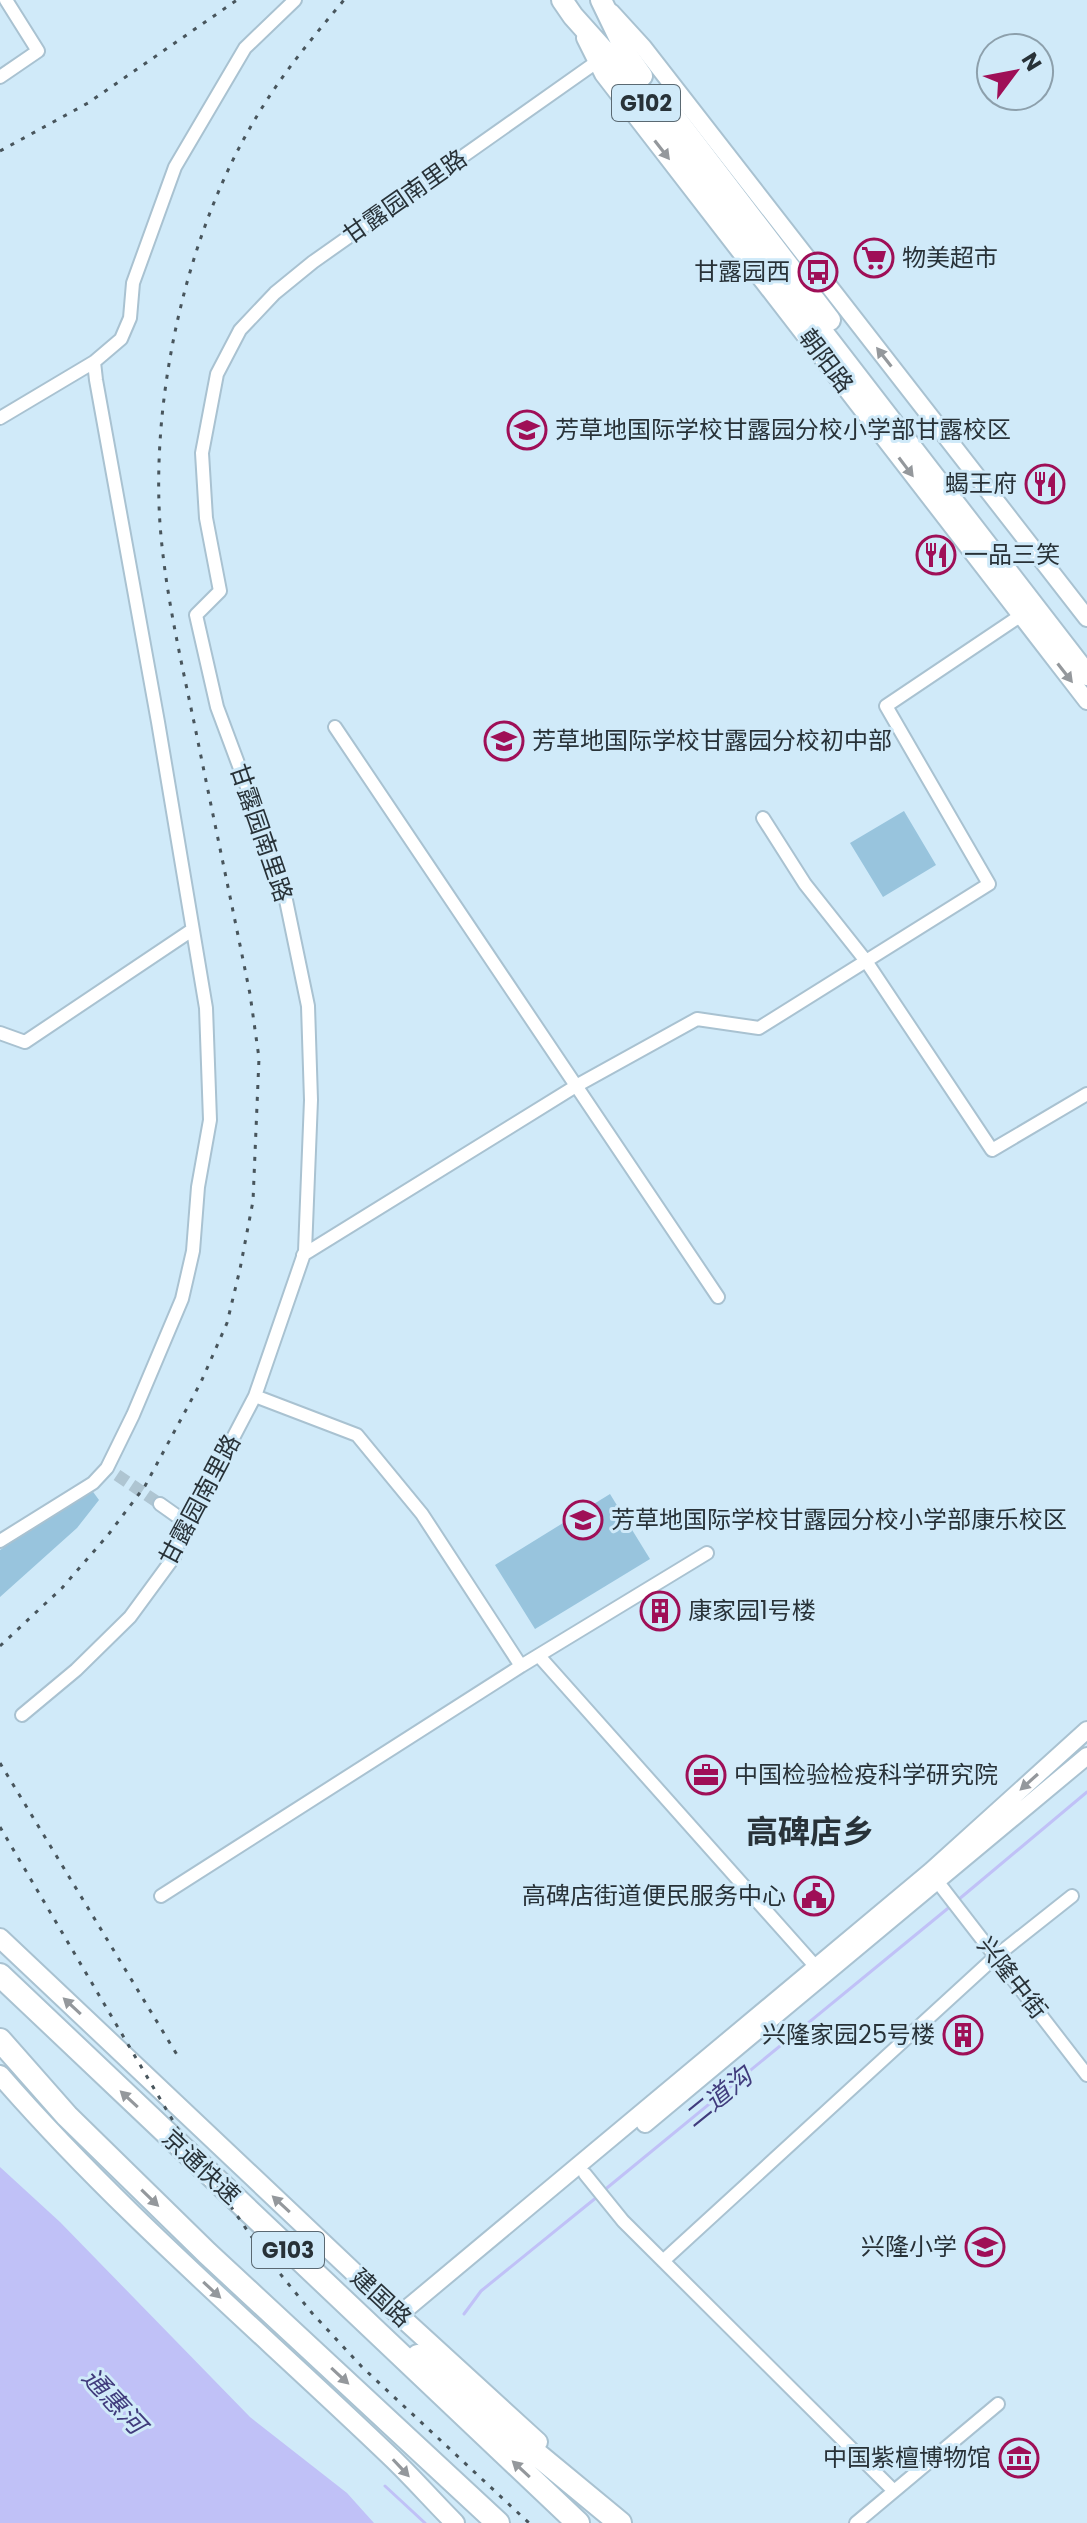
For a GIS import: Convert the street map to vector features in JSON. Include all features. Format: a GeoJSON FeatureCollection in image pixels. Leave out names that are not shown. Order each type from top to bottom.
{"type":"FeatureCollection","features":[{"type":"Feature","properties":{"kind":"highway","name":"朝阳路"},"geometry":{"type":"LineString","coordinates":[[601,0],[628,56],[722,189],[1087,675]]}},
{"type":"Feature","properties":{"kind":"highway","name":"朝阳路"},"geometry":{"type":"LineString","coordinates":[[567,8],[722,189],[1087,652]]}},
{"type":"Feature","properties":{"kind":"highway","name":"京通快速"},"geometry":{"type":"LineString","coordinates":[[0,1975],[578,2523]]}},
{"type":"Feature","properties":{"kind":"highway","name":"G103"},"geometry":{"type":"LineString","coordinates":[[0,2040],[67,2116],[207,2253],[498,2523]]}},
{"type":"Feature","properties":{"kind":"highway"},"geometry":{"type":"LineString","coordinates":[[345,2303],[437,2369],[623,2523]]}},
{"type":"Feature","properties":{"kind":"highway"},"geometry":{"type":"LineString","coordinates":[[416,2446],[481,2523]]}},
{"type":"Feature","properties":{"kind":"main road","name":"建国路"},"geometry":{"type":"LineString","coordinates":[[0,1938],[623,2523]]}},
{"type":"Feature","properties":{"kind":"main road"},"geometry":{"type":"LineString","coordinates":[[0,2061],[67,2116]]}},
{"type":"Feature","properties":{"kind":"main road"},"geometry":{"type":"LineString","coordinates":[[0,2075],[109,2192],[394,2460],[455,2523]]}},
{"type":"Feature","properties":{"kind":"street"},"geometry":{"type":"LineString","coordinates":[[0,77],[38,51],[6,0]]}},
{"type":"Feature","properties":{"kind":"street"},"geometry":{"type":"LineString","coordinates":[[0,418],[94,362],[121,339],[130,318],[133,283],[175,167],[245,48],[295,0]]}},
{"type":"Feature","properties":{"kind":"street","name":"朝阳路"},"geometry":{"type":"LineString","coordinates":[[567,8],[603,74],[722,189],[1087,618]]}},
{"type":"Feature","properties":{"kind":"street","name":"甘露园南里路"},"geometry":{"type":"LineString","coordinates":[[22,1715],[76,1670],[130,1617],[174,1557],[184,1521],[222,1459],[255,1396],[303,1255],[311,1100],[308,1006],[282,881],[217,707],[196,615],[220,591],[206,518],[202,453],[217,374],[240,330],[275,293],[313,262],[598,61]]}},
{"type":"Feature","properties":{"kind":"street","name":"朝阳路"},"geometry":{"type":"LineString","coordinates":[[722,189],[768,284],[1087,701]]}},
{"type":"Feature","properties":{"kind":"street"},"geometry":{"type":"LineString","coordinates":[[0,1541],[112,1471],[182,1299],[193,1251],[198,1187],[210,1120],[206,1008],[94,362]]}},
{"type":"Feature","properties":{"kind":"street"},"geometry":{"type":"LineString","coordinates":[[303,1255],[576,1086],[697,1019],[759,1028],[989,884],[886,706],[1020,616]]}},
{"type":"Feature","properties":{"kind":"street"},"geometry":{"type":"LineString","coordinates":[[335,727],[718,1297]]}},
{"type":"Feature","properties":{"kind":"street"},"geometry":{"type":"LineString","coordinates":[[763,818],[805,884],[866,961],[992,1150],[1087,1094]]}},
{"type":"Feature","properties":{"kind":"street"},"geometry":{"type":"LineString","coordinates":[[0,1033],[25,1042],[192,930]]}},
{"type":"Feature","properties":{"kind":"street"},"geometry":{"type":"LineString","coordinates":[[255,1396],[357,1435],[422,1514],[521,1666]]}},
{"type":"Feature","properties":{"kind":"street"},"geometry":{"type":"LineString","coordinates":[[160,1504],[184,1521]]}},
{"type":"Feature","properties":{"kind":"street"},"geometry":{"type":"LineString","coordinates":[[161,1896],[521,1666],[707,1553]]}},
{"type":"Feature","properties":{"kind":"street"},"geometry":{"type":"LineString","coordinates":[[539,1656],[816,1967]]}},
{"type":"Feature","properties":{"kind":"street"},"geometry":{"type":"LineString","coordinates":[[403,2319],[931,1871],[1087,1730]]}},
{"type":"Feature","properties":{"kind":"street"},"geometry":{"type":"LineString","coordinates":[[403,2319],[590,2180],[1087,1756]]}},
{"type":"Feature","properties":{"kind":"street","name":"兴隆中街"},"geometry":{"type":"LineString","coordinates":[[938,1883],[1087,2075]]}},
{"type":"Feature","properties":{"kind":"street"},"geometry":{"type":"LineString","coordinates":[[663,2261],[995,1957],[1072,1896]]}},
{"type":"Feature","properties":{"kind":"street"},"geometry":{"type":"LineString","coordinates":[[590,2180],[612,2209],[894,2491]]}},
{"type":"Feature","properties":{"kind":"street"},"geometry":{"type":"LineString","coordinates":[[856,2523],[998,2404]]}},
{"type":"Feature","properties":{"kind":"shaded area"},"geometry":{"type":"Polygon","coordinates":[[[904,811],[936,865],[883,897],[850,843],[904,811]]]}},
{"type":"Feature","properties":{"kind":"shaded area"},"geometry":{"type":"Polygon","coordinates":[[[91,1489],[99,1500],[77,1528],[0,1597],[0,1550],[91,1489]]]}},
{"type":"Feature","properties":{"kind":"shaded area"},"geometry":{"type":"Polygon","coordinates":[[[610,1494],[650,1559],[535,1629],[495,1565],[610,1494]]]}},
{"type":"Feature","properties":{"kind":"water","name":"通惠河"},"geometry":{"type":"Polygon","coordinates":[[[0,2167],[60,2222],[250,2417],[347,2493],[374,2523],[0,2523],[0,2167]]]}},
{"type":"Feature","properties":{"kind":"waterway","name":"二道沟"},"geometry":{"type":"LineString","coordinates":[[958,1900],[1087,1792]]}},
{"type":"Feature","properties":{"kind":"waterway","name":"二道沟"},"geometry":{"type":"LineString","coordinates":[[602,2192],[952,1905]]}},
{"type":"Feature","properties":{"kind":"waterway","name":"二道沟"},"geometry":{"type":"LineString","coordinates":[[464,2314],[481,2291],[597,2197]]}},
{"type":"Feature","properties":{"kind":"waterway","name":"二道沟"},"geometry":{"type":"LineString","coordinates":[[385,2486],[425,2523]]}},
{"type":"Feature","properties":{"kind":"tunnel"},"geometry":{"type":"LineString","coordinates":[[117,1475],[160,1504]]}},
{"type":"Feature","properties":{"kind":"railway"},"geometry":{"type":"LineString","coordinates":[[0,151],[88,103],[237,0]]}},
{"type":"Feature","properties":{"kind":"railway"},"geometry":{"type":"LineString","coordinates":[[0,1646],[62,1588],[145,1486],[201,1382],[227,1323],[240,1269],[253,1201],[259,1058],[250,994],[166,575],[160,524],[162,420],[179,313],[211,209],[267,100],[344,0]]}},
{"type":"Feature","properties":{"kind":"railway"},"geometry":{"type":"LineString","coordinates":[[0,1763],[179,2058]]}},
{"type":"Feature","properties":{"kind":"railway"},"geometry":{"type":"LineString","coordinates":[[0,1827],[179,2131],[260,2249],[312,2313],[362,2367],[529,2523]]}},
{"type":"Feature","properties":{"kind":"place","name":"物美超市"},"geometry":{"type":"Point","coordinates":[874,258]}},
{"type":"Feature","properties":{"kind":"place","name":"甘露园西"},"geometry":{"type":"Point","coordinates":[818,272]}},
{"type":"Feature","properties":{"kind":"place","name":"芳草地国际学校甘露园分校小学部甘露校区"},"geometry":{"type":"Point","coordinates":[527,430]}},
{"type":"Feature","properties":{"kind":"place","name":"蝎王府"},"geometry":{"type":"Point","coordinates":[1045,484]}},
{"type":"Feature","properties":{"kind":"place","name":"一品三笑"},"geometry":{"type":"Point","coordinates":[936,555]}},
{"type":"Feature","properties":{"kind":"place","name":"芳草地国际学校甘露园分校初中部"},"geometry":{"type":"Point","coordinates":[504,741]}},
{"type":"Feature","properties":{"kind":"place","name":"芳草地国际学校甘露园分校小学部康乐校区"},"geometry":{"type":"Point","coordinates":[583,1520]}},
{"type":"Feature","properties":{"kind":"place","name":"康家园1号楼"},"geometry":{"type":"Point","coordinates":[660,1611]}},
{"type":"Feature","properties":{"kind":"place","name":"中国检验检疫科学研究院"},"geometry":{"type":"Point","coordinates":[706,1775]}},
{"type":"Feature","properties":{"kind":"place","name":"高碑店街道便民服务中心"},"geometry":{"type":"Point","coordinates":[814,1896]}},
{"type":"Feature","properties":{"kind":"place","name":"兴隆家园25号楼"},"geometry":{"type":"Point","coordinates":[963,2035]}},
{"type":"Feature","properties":{"kind":"place","name":"兴隆小学"},"geometry":{"type":"Point","coordinates":[985,2247]}},
{"type":"Feature","properties":{"kind":"place","name":"中国紫檀博物馆"},"geometry":{"type":"Point","coordinates":[1019,2458]}},
{"type":"Feature","properties":{"kind":"district","name":"高碑店乡"},"geometry":{"type":"Point","coordinates":[810,1832]}}]}
